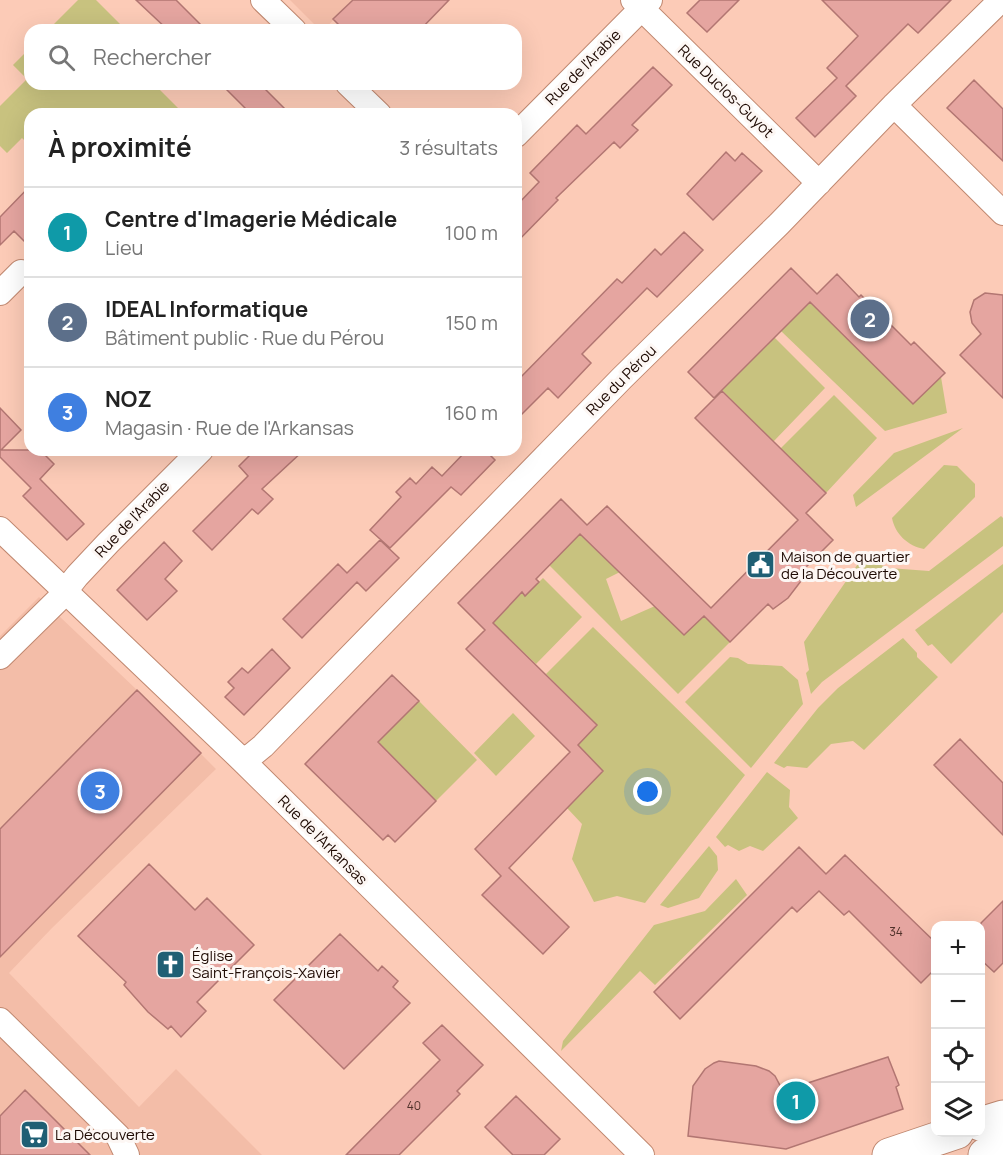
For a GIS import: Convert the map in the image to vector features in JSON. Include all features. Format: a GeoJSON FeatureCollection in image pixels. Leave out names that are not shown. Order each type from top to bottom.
{"type":"FeatureCollection","features":[{"type":"Feature","properties":{"kind":"main road"},"geometry":{"type":"LineString","coordinates":[[985,1123],[1003,1117]]}},
{"type":"Feature","properties":{"kind":"main road"},"geometry":{"type":"LineString","coordinates":[[890,1155],[942,1137]]}},
{"type":"Feature","properties":{"kind":"main road"},"geometry":{"type":"LineString","coordinates":[[986,1155],[1003,1149]]}},
{"type":"Feature","properties":{"kind":"street"},"geometry":{"type":"LineString","coordinates":[[263,0],[288,24]]}},
{"type":"Feature","properties":{"kind":"street","name":"Rue du Pérou"},"geometry":{"type":"LineString","coordinates":[[242,760],[263,746],[622,378],[1001,0]]}},
{"type":"Feature","properties":{"kind":"street","name":"Rue de l'Arabie"},"geometry":{"type":"LineString","coordinates":[[522,129],[641,3]]}},
{"type":"Feature","properties":{"kind":"street","name":"Rue Duclos-Guyot"},"geometry":{"type":"LineString","coordinates":[[641,3],[819,183]]}},
{"type":"Feature","properties":{"kind":"street"},"geometry":{"type":"LineString","coordinates":[[354,90],[373,108]]}},
{"type":"Feature","properties":{"kind":"street"},"geometry":{"type":"LineString","coordinates":[[894,105],[1003,213]]}},
{"type":"Feature","properties":{"kind":"street"},"geometry":{"type":"LineString","coordinates":[[0,293],[21,272]]}},
{"type":"Feature","properties":{"kind":"street","name":"Rue de l'Arabie"},"geometry":{"type":"LineString","coordinates":[[0,657],[30,629],[108,543],[195,456]]}},
{"type":"Feature","properties":{"kind":"street","name":"Rue de l'Arkansas"},"geometry":{"type":"LineString","coordinates":[[0,529],[242,760],[642,1155]]}},
{"type":"Feature","properties":{"kind":"street"},"geometry":{"type":"LineString","coordinates":[[0,1020],[118,1136],[127,1155]]}},
{"type":"Feature","properties":{"kind":"shaded area"},"geometry":{"type":"Polygon","coordinates":[[[78,0],[96,0],[120,24],[54,24],[78,0]]]}},
{"type":"Feature","properties":{"kind":"shaded area"},"geometry":{"type":"Polygon","coordinates":[[[290,0],[359,0],[349,3],[330,24],[314,24],[290,0]]]}},
{"type":"Feature","properties":{"kind":"shaded area"},"geometry":{"type":"Polygon","coordinates":[[[24,54],[24,76],[13,65],[24,54]]]}},
{"type":"Feature","properties":{"kind":"shaded area"},"geometry":{"type":"Polygon","coordinates":[[[24,82],[24,90],[160,90],[178,108],[24,108],[24,140],[22,138],[7,153],[0,146],[0,106],[24,82]]]}},
{"type":"Feature","properties":{"kind":"shaded area"},"geometry":{"type":"Polygon","coordinates":[[[810,302],[941,377],[947,413],[885,431],[781,331],[810,302]]]}},
{"type":"Feature","properties":{"kind":"shaded area"},"geometry":{"type":"Polygon","coordinates":[[[774,337],[825,388],[773,442],[722,390],[774,337]]]}},
{"type":"Feature","properties":{"kind":"shaded area"},"geometry":{"type":"Polygon","coordinates":[[[834,395],[877,438],[826,493],[780,449],[834,395]]]}},
{"type":"Feature","properties":{"kind":"shaded area"},"geometry":{"type":"Polygon","coordinates":[[[963,428],[856,507],[853,495],[894,453],[963,428]]]}},
{"type":"Feature","properties":{"kind":"shaded area"},"geometry":{"type":"Polygon","coordinates":[[[944,465],[957,466],[975,484],[975,497],[924,549],[908,542],[899,534],[892,518],[944,465]]]}},
{"type":"Feature","properties":{"kind":"shaded area"},"geometry":{"type":"Polygon","coordinates":[[[1001,516],[1003,518],[1003,546],[822,682],[811,694],[806,673],[809,670],[804,642],[862,558],[889,568],[929,571],[1001,516]]]}},
{"type":"Feature","properties":{"kind":"shaded area"},"geometry":{"type":"Polygon","coordinates":[[[580,534],[620,572],[606,579],[621,621],[655,606],[684,635],[704,616],[730,642],[678,694],[549,565],[580,534]]]}},
{"type":"Feature","properties":{"kind":"shaded area"},"geometry":{"type":"Polygon","coordinates":[[[1003,564],[1003,612],[951,664],[932,644],[928,646],[915,630],[1003,564]]]}},
{"type":"Feature","properties":{"kind":"shaded area"},"geometry":{"type":"Polygon","coordinates":[[[543,578],[582,617],[536,664],[493,623],[522,593],[526,595],[543,578]]]}},
{"type":"Feature","properties":{"kind":"shaded area"},"geometry":{"type":"Polygon","coordinates":[[[39,597],[216,769],[52,928],[9,973],[139,1107],[176,1069],[262,1155],[0,1155],[0,636],[39,597]]]}},
{"type":"Feature","properties":{"kind":"shaded area"},"geometry":{"type":"Polygon","coordinates":[[[593,627],[745,775],[645,903],[617,896],[594,902],[572,859],[582,824],[567,808],[603,771],[578,745],[597,725],[546,674],[593,627]]]}},
{"type":"Feature","properties":{"kind":"shaded area"},"geometry":{"type":"Polygon","coordinates":[[[903,638],[917,653],[917,657],[938,677],[864,750],[853,741],[831,744],[807,768],[787,766],[784,768],[774,763],[818,708],[838,688],[903,638]]]}},
{"type":"Feature","properties":{"kind":"shaded area"},"geometry":{"type":"Polygon","coordinates":[[[730,657],[738,658],[748,664],[782,666],[798,680],[803,704],[751,768],[685,702],[730,657]]]}},
{"type":"Feature","properties":{"kind":"shaded area"},"geometry":{"type":"Polygon","coordinates":[[[419,701],[477,760],[436,801],[378,742],[419,701]]]}},
{"type":"Feature","properties":{"kind":"shaded area"},"geometry":{"type":"Polygon","coordinates":[[[513,713],[535,736],[496,776],[474,753],[513,713]]]}},
{"type":"Feature","properties":{"kind":"shaded area"},"geometry":{"type":"Polygon","coordinates":[[[767,772],[790,790],[789,807],[798,818],[763,851],[750,846],[739,851],[728,845],[725,847],[716,837],[767,772]]]}},
{"type":"Feature","properties":{"kind":"shaded area"},"geometry":{"type":"Polygon","coordinates":[[[709,846],[717,856],[718,870],[699,898],[668,908],[660,905],[709,846]]]}},
{"type":"Feature","properties":{"kind":"shaded area"},"geometry":{"type":"Polygon","coordinates":[[[736,879],[747,895],[655,985],[640,971],[561,1051],[563,1041],[654,925],[705,911],[736,879]]]}},
{"type":"Feature","properties":{"kind":"building"},"geometry":{"type":"Polygon","coordinates":[[[136,0],[176,0],[200,24],[162,24],[136,0]]]}},
{"type":"Feature","properties":{"kind":"building"},"geometry":{"type":"Polygon","coordinates":[[[353,0],[449,0],[426,24],[338,24],[333,19],[353,0]]]}},
{"type":"Feature","properties":{"kind":"building"},"geometry":{"type":"Polygon","coordinates":[[[700,0],[739,0],[707,32],[687,13],[700,0]]]}},
{"type":"Feature","properties":{"kind":"building"},"geometry":{"type":"Polygon","coordinates":[[[822,0],[951,0],[918,33],[908,24],[846,86],[856,96],[815,137],[796,118],[837,78],[827,68],[858,36],[822,0]]]}},
{"type":"Feature","properties":{"kind":"building"},"geometry":{"type":"Polygon","coordinates":[[[653,67],[672,85],[632,125],[638,130],[620,148],[614,142],[556,198],[558,200],[522,237],[522,200],[539,182],[530,173],[577,125],[586,134],[653,67]]]}},
{"type":"Feature","properties":{"kind":"building"},"geometry":{"type":"Polygon","coordinates":[[[974,80],[1003,109],[1003,161],[947,108],[974,80]]]}},
{"type":"Feature","properties":{"kind":"building"},"geometry":{"type":"Polygon","coordinates":[[[227,90],[266,90],[284,108],[245,108],[227,90]]]}},
{"type":"Feature","properties":{"kind":"building"},"geometry":{"type":"Polygon","coordinates":[[[726,152],[735,161],[742,153],[762,171],[713,220],[687,194],[726,152]]]}},
{"type":"Feature","properties":{"kind":"building"},"geometry":{"type":"Polygon","coordinates":[[[24,192],[24,241],[14,231],[0,245],[0,217],[24,192]]]}},
{"type":"Feature","properties":{"kind":"building"},"geometry":{"type":"Polygon","coordinates":[[[684,232],[703,250],[657,297],[647,288],[582,354],[591,363],[558,398],[548,388],[522,414],[522,376],[617,279],[622,283],[655,249],[661,255],[684,232]]]}},
{"type":"Feature","properties":{"kind":"building"},"geometry":{"type":"Polygon","coordinates":[[[791,268],[817,294],[837,274],[911,345],[914,342],[945,373],[913,404],[810,302],[714,398],[688,372],[791,268]]]}},
{"type":"Feature","properties":{"kind":"building"},"geometry":{"type":"Polygon","coordinates":[[[985,293],[1003,295],[1003,398],[960,355],[981,334],[972,323],[970,312],[974,300],[985,293]]]}},
{"type":"Feature","properties":{"kind":"building"},"geometry":{"type":"Polygon","coordinates":[[[722,391],[826,493],[806,513],[833,540],[797,576],[801,581],[788,598],[773,609],[768,604],[730,642],[704,616],[684,635],[580,534],[536,579],[539,582],[525,596],[522,592],[493,623],[597,725],[578,745],[603,771],[509,868],[569,927],[543,954],[482,895],[501,876],[475,849],[570,752],[466,649],[485,630],[458,603],[561,499],[587,525],[607,506],[711,608],[798,520],[695,418],[722,391]]]}},
{"type":"Feature","properties":{"kind":"building"},"geometry":{"type":"Polygon","coordinates":[[[0,408],[21,430],[1,450],[24,450],[24,456],[46,456],[54,464],[40,479],[84,524],[67,540],[23,496],[31,488],[0,457],[0,408]]]}},
{"type":"Feature","properties":{"kind":"building"},"geometry":{"type":"Polygon","coordinates":[[[249,456],[298,456],[262,489],[273,499],[258,514],[252,509],[212,550],[193,531],[248,476],[239,466],[249,456]]]}},
{"type":"Feature","properties":{"kind":"building"},"geometry":{"type":"Polygon","coordinates":[[[461,456],[491,456],[495,460],[461,495],[451,487],[390,548],[370,530],[401,497],[396,492],[410,478],[416,484],[432,467],[442,476],[461,456]]]}},
{"type":"Feature","properties":{"kind":"building"},"geometry":{"type":"Polygon","coordinates":[[[380,540],[399,558],[366,591],[357,582],[302,638],[283,619],[338,564],[347,573],[380,540]]]}},
{"type":"Feature","properties":{"kind":"building"},"geometry":{"type":"Polygon","coordinates":[[[164,542],[182,561],[165,579],[177,591],[147,620],[117,590],[164,542]]]}},
{"type":"Feature","properties":{"kind":"building"},"geometry":{"type":"Polygon","coordinates":[[[272,649],[290,668],[244,715],[225,697],[234,688],[228,682],[242,668],[248,673],[272,649]]]}},
{"type":"Feature","properties":{"kind":"building"},"geometry":{"type":"Polygon","coordinates":[[[392,675],[419,701],[378,742],[436,801],[395,842],[388,835],[383,840],[305,764],[392,675]]]}},
{"type":"Feature","properties":{"kind":"building"},"geometry":{"type":"Polygon","coordinates":[[[137,690],[201,753],[0,957],[0,829],[137,690]]]}},
{"type":"Feature","properties":{"kind":"building"},"geometry":{"type":"Polygon","coordinates":[[[960,739],[1003,783],[1003,835],[934,765],[960,739]]]}},
{"type":"Feature","properties":{"kind":"building"},"geometry":{"type":"Polygon","coordinates":[[[799,847],[826,874],[845,855],[931,938],[931,973],[921,983],[849,911],[844,915],[819,891],[797,912],[792,907],[680,1019],[654,992],[799,847]]]}},
{"type":"Feature","properties":{"kind":"building","name":"Église Saint-François-Xavier"},"geometry":{"type":"Polygon","coordinates":[[[149,864],[195,910],[207,898],[254,945],[197,1002],[206,1011],[181,1037],[171,1026],[168,1029],[148,1012],[124,985],[126,982],[78,936],[149,864]]]}},
{"type":"Feature","properties":{"kind":"building"},"geometry":{"type":"Polygon","coordinates":[[[1003,901],[1003,963],[994,972],[985,964],[985,921],[983,921],[1003,901]]]}},
{"type":"Feature","properties":{"kind":"building"},"geometry":{"type":"Polygon","coordinates":[[[340,934],[378,971],[382,966],[398,981],[393,987],[410,1003],[344,1069],[274,1000],[340,934]]]}},
{"type":"Feature","properties":{"kind":"building"},"geometry":{"type":"Polygon","coordinates":[[[442,1025],[483,1065],[457,1091],[460,1094],[399,1155],[346,1155],[440,1060],[423,1043],[442,1025]]]}},
{"type":"Feature","properties":{"kind":"building"},"geometry":{"type":"Polygon","coordinates":[[[888,1057],[899,1085],[896,1087],[903,1109],[786,1149],[688,1136],[693,1086],[705,1069],[719,1061],[756,1066],[769,1071],[775,1076],[783,1091],[888,1057]]]}},
{"type":"Feature","properties":{"kind":"building","name":"La Découverte"},"geometry":{"type":"Polygon","coordinates":[[[25,1090],[90,1155],[0,1155],[0,1116],[25,1090]]]}},
{"type":"Feature","properties":{"kind":"building"},"geometry":{"type":"Polygon","coordinates":[[[516,1096],[560,1139],[544,1155],[513,1155],[485,1127],[516,1096]]]}},
{"type":"Feature","properties":{"kind":"place","name":"IDEAL Informatique"},"geometry":{"type":"Point","coordinates":[870,319]}},
{"type":"Feature","properties":{"kind":"place","name":"Maison de quartier de la Découverte"},"geometry":{"type":"Point","coordinates":[760,565]}},
{"type":"Feature","properties":{"kind":"place","name":"NOZ"},"geometry":{"type":"Point","coordinates":[100,791]}},
{"type":"Feature","properties":{"kind":"place","name":"Église Saint-François-Xavier"},"geometry":{"type":"Point","coordinates":[171,964]}},
{"type":"Feature","properties":{"kind":"place","name":"Centre d'Imagerie Médicale"},"geometry":{"type":"Point","coordinates":[796,1101]}},
{"type":"Feature","properties":{"kind":"place","name":"La Découverte"},"geometry":{"type":"Point","coordinates":[34,1134]}}]}
